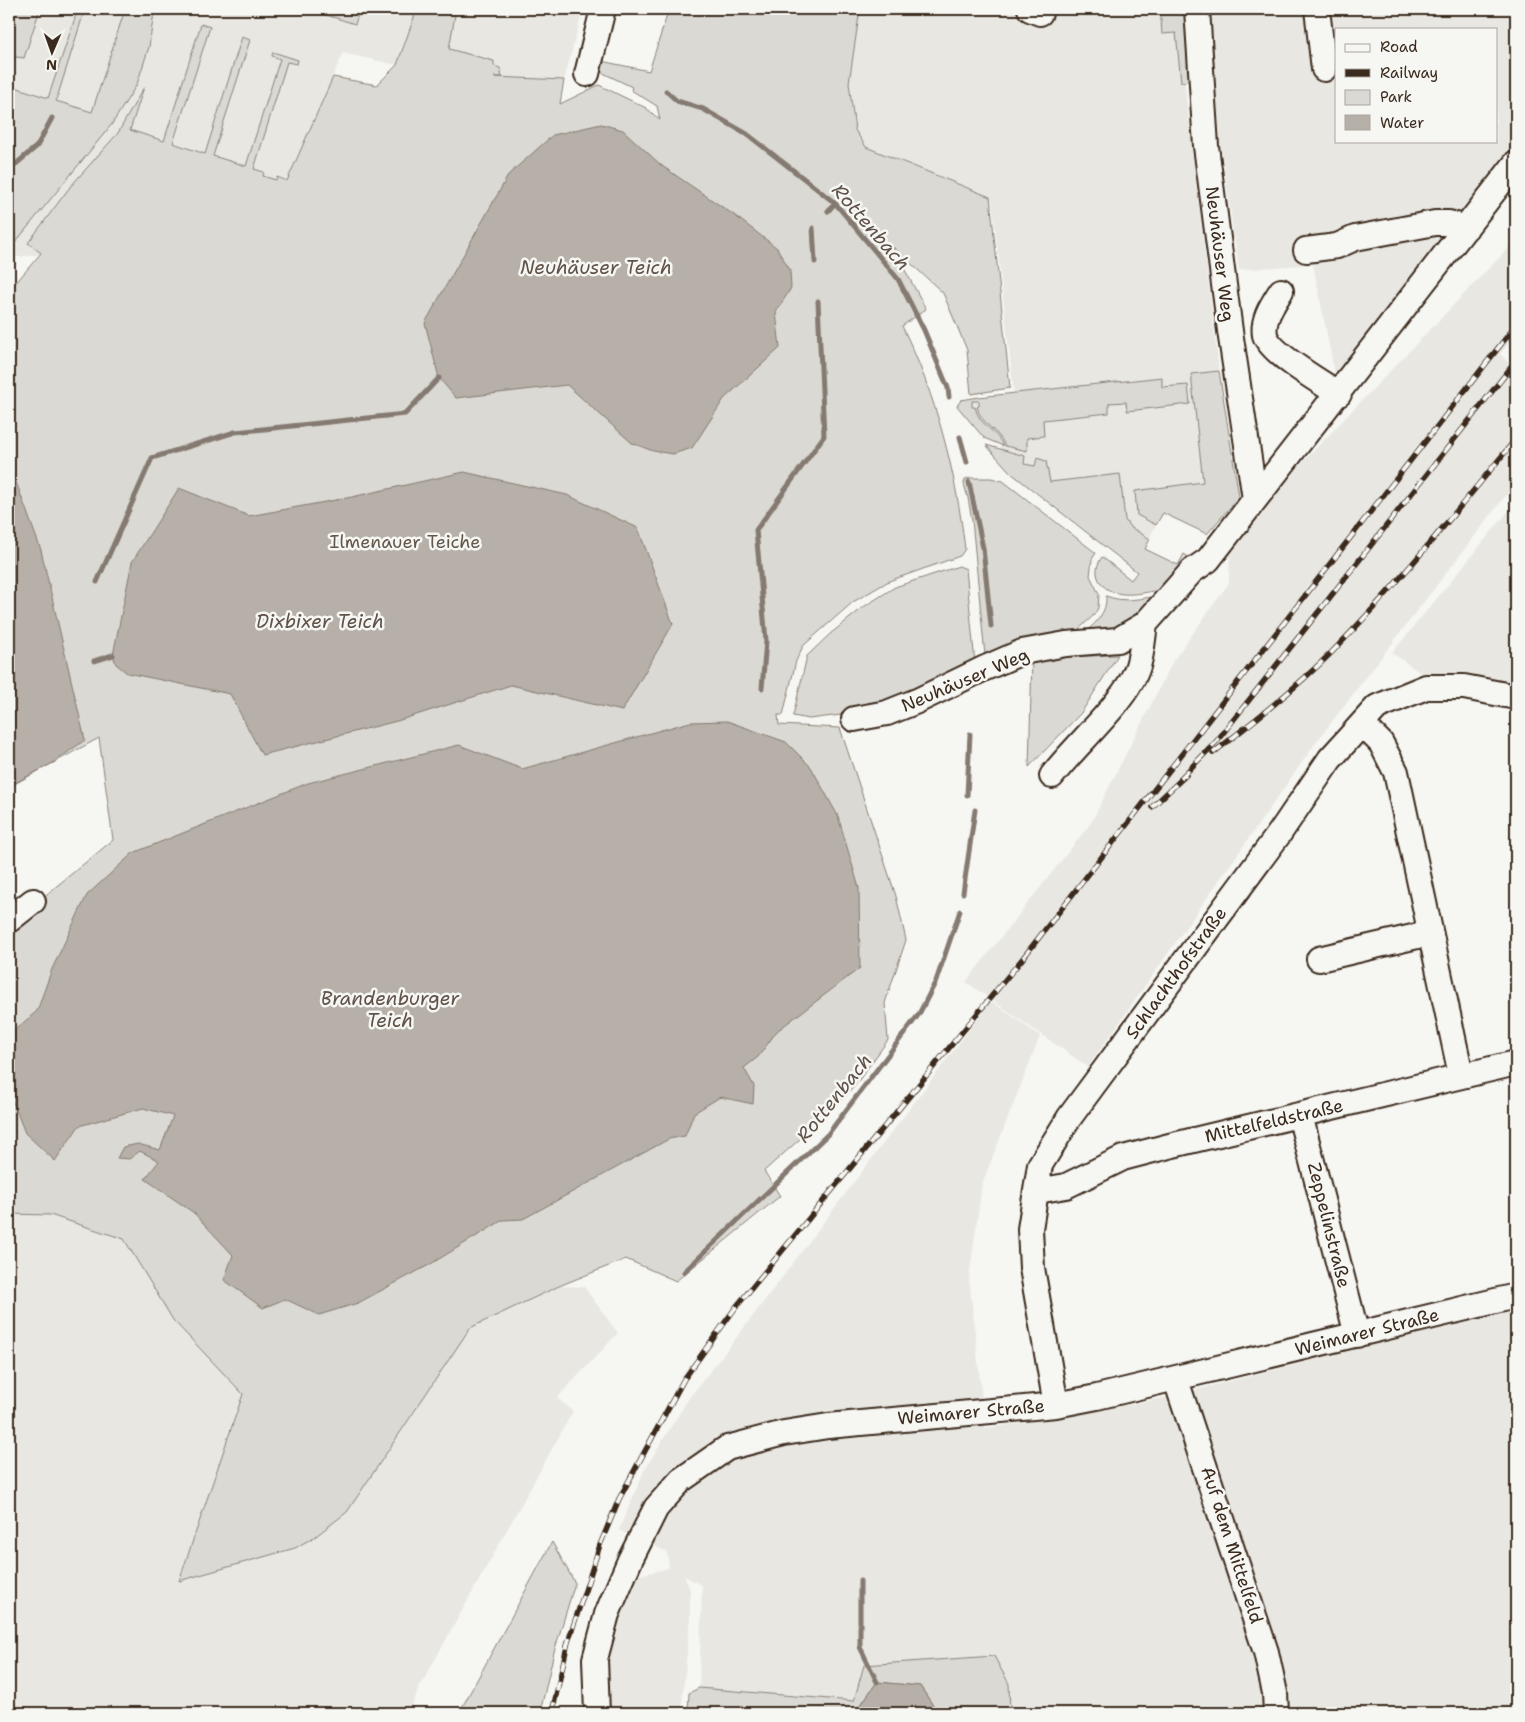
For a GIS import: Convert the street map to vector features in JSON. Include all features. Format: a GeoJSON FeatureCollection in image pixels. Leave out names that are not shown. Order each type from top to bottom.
{"type":"FeatureCollection","features":[{"type":"Feature","properties":{"kind":"street"},"geometry":{"type":"LineString","coordinates":[[587,74],[603,9]]}},
{"type":"Feature","properties":{"kind":"street","name":"Neuhäuser Weg"},"geometry":{"type":"LineString","coordinates":[[1198,9],[1206,146],[1230,330],[1255,499]]}},
{"type":"Feature","properties":{"kind":"street"},"geometry":{"type":"LineString","coordinates":[[1317,9],[1324,69]]}},
{"type":"Feature","properties":{"kind":"street","name":"Neuhäuser Weg"},"geometry":{"type":"LineString","coordinates":[[854,719],[887,712],[917,701],[1022,652],[1066,644],[1118,640],[1145,624],[1192,571],[1208,560],[1339,394],[1516,163]]}},
{"type":"Feature","properties":{"kind":"street"},"geometry":{"type":"LineString","coordinates":[[1306,250],[1337,246],[1355,238],[1435,223],[1449,223],[1466,228]]}},
{"type":"Feature","properties":{"kind":"street"},"geometry":{"type":"LineString","coordinates":[[1281,291],[1267,315],[1265,336],[1276,350],[1339,394]]}},
{"type":"Feature","properties":{"kind":"street"},"geometry":{"type":"LineString","coordinates":[[1052,776],[1123,694],[1138,667],[1145,624]]}},
{"type":"Feature","properties":{"kind":"street","name":"Schlachthofstraße"},"geometry":{"type":"LineString","coordinates":[[1056,1405],[1032,1268],[1030,1229],[1040,1165],[1069,1118],[1279,834],[1330,759],[1377,707],[1426,687],[1464,687],[1516,696]]}},
{"type":"Feature","properties":{"kind":"street"},"geometry":{"type":"LineString","coordinates":[[1362,724],[1381,743],[1396,772],[1461,1076]]}},
{"type":"Feature","properties":{"kind":"street"},"geometry":{"type":"LineString","coordinates":[[9,920],[33,901]]}},
{"type":"Feature","properties":{"kind":"street"},"geometry":{"type":"LineString","coordinates":[[1319,959],[1430,932]]}},
{"type":"Feature","properties":{"kind":"street","name":"Mittelfeldstraße"},"geometry":{"type":"LineString","coordinates":[[1037,1191],[1066,1186],[1123,1158],[1516,1063]]}},
{"type":"Feature","properties":{"kind":"street","name":"Zeppelinstraße"},"geometry":{"type":"LineString","coordinates":[[1300,1115],[1357,1335]]}},
{"type":"Feature","properties":{"kind":"street","name":"Weimarer Straße"},"geometry":{"type":"LineString","coordinates":[[598,1713],[595,1659],[607,1614],[630,1560],[656,1508],[662,1500],[681,1480],[727,1448],[784,1433],[836,1425],[1056,1405],[1176,1380],[1516,1296]]}},
{"type":"Feature","properties":{"kind":"street","name":"Auf dem Mittelfeld"},"geometry":{"type":"LineString","coordinates":[[1176,1380],[1266,1652],[1275,1693],[1276,1713]]}},
{"type":"Feature","properties":{"kind":"shaded area"},"geometry":{"type":"Polygon","coordinates":[[[9,9],[583,9],[564,80],[501,78],[397,65],[343,53],[287,182],[43,254],[9,258],[9,9]]]}},
{"type":"Feature","properties":{"kind":"shaded area"},"geometry":{"type":"Polygon","coordinates":[[[860,9],[919,9],[927,11],[965,9],[1179,9],[1186,97],[1219,371],[1239,497],[1207,534],[1162,513],[1144,549],[1000,450],[1000,445],[984,438],[957,406],[961,400],[1014,393],[992,201],[990,197],[866,147],[855,130],[849,83],[860,9]]]}},
{"type":"Feature","properties":{"kind":"shaded area"},"geometry":{"type":"Polygon","coordinates":[[[1211,9],[1516,9],[1516,149],[1335,375],[1313,264],[1239,270],[1220,141],[1211,9]]]}},
{"type":"Feature","properties":{"kind":"shaded area"},"geometry":{"type":"Polygon","coordinates":[[[1516,240],[1516,334],[1500,354],[1516,371],[1516,482],[1317,741],[1088,1067],[966,982],[1091,823],[1173,661],[1229,583],[1230,546],[1301,464],[1516,240]]]}},
{"type":"Feature","properties":{"kind":"shaded area"},"geometry":{"type":"Polygon","coordinates":[[[1516,502],[1516,682],[1499,684],[1470,678],[1421,673],[1392,653],[1516,502]]]}},
{"type":"Feature","properties":{"kind":"shaded area"},"geometry":{"type":"Polygon","coordinates":[[[991,1001],[1040,1036],[982,1184],[969,1278],[985,1428],[1059,1418],[1163,1398],[1516,1309],[1516,1713],[1010,1713],[1009,1684],[864,1665],[854,1701],[699,1688],[702,1585],[684,1576],[690,1589],[690,1621],[681,1713],[609,1712],[604,1696],[607,1647],[633,1577],[669,1568],[667,1552],[619,1530],[645,1469],[689,1398],[991,1001]]]}},
{"type":"Feature","properties":{"kind":"shaded area"},"geometry":{"type":"Polygon","coordinates":[[[9,1214],[50,1215],[124,1239],[173,1320],[243,1394],[179,1580],[295,1548],[347,1512],[469,1328],[559,1286],[584,1287],[618,1333],[557,1398],[573,1411],[419,1688],[409,1713],[9,1713],[9,1214]]]}},
{"type":"Feature","properties":{"kind":"green space"},"geometry":{"type":"Polygon","coordinates":[[[9,9],[40,9],[24,58],[9,56],[9,9]]]}},
{"type":"Feature","properties":{"kind":"green space"},"geometry":{"type":"Polygon","coordinates":[[[78,9],[85,9],[56,101],[92,112],[125,9],[144,9],[154,12],[149,47],[137,84],[112,124],[9,250],[9,89],[14,90],[15,87],[48,98],[78,9]]]}},
{"type":"Feature","properties":{"kind":"green space"},"geometry":{"type":"Polygon","coordinates":[[[307,9],[360,9],[355,24],[307,9]]]}},
{"type":"Feature","properties":{"kind":"green space","name":"Ilmenauer Teiche"},"geometry":{"type":"Polygon","coordinates":[[[417,9],[456,9],[449,49],[494,61],[494,66],[500,68],[502,77],[494,77],[564,80],[560,104],[599,85],[646,108],[660,120],[657,106],[631,90],[632,87],[595,69],[596,60],[649,71],[669,9],[860,9],[849,83],[855,130],[866,147],[990,197],[1010,388],[971,394],[967,350],[943,293],[892,246],[926,309],[902,326],[925,379],[943,434],[956,491],[965,549],[960,556],[889,581],[853,602],[803,646],[796,661],[783,715],[778,715],[779,725],[840,728],[896,896],[906,940],[885,1003],[888,1040],[854,1087],[827,1115],[764,1171],[780,1196],[676,1281],[626,1259],[559,1286],[470,1328],[347,1512],[316,1536],[295,1548],[179,1581],[243,1394],[173,1320],[124,1239],[50,1215],[9,1214],[9,925],[113,840],[99,738],[9,787],[9,291],[41,253],[28,243],[70,187],[118,133],[144,87],[130,130],[164,141],[201,24],[210,27],[173,143],[205,154],[242,37],[250,40],[213,156],[246,166],[280,59],[272,56],[273,52],[298,60],[297,64],[287,62],[254,169],[264,172],[263,176],[276,180],[277,177],[287,181],[333,77],[377,85],[397,65],[417,9]]]}},
{"type":"Feature","properties":{"kind":"green space"},"geometry":{"type":"Polygon","coordinates":[[[1160,9],[1194,9],[1202,80],[1181,82],[1176,33],[1162,34],[1160,9]]]}},
{"type":"Feature","properties":{"kind":"green space"},"geometry":{"type":"Polygon","coordinates":[[[1219,371],[1239,497],[1207,534],[1163,513],[1156,525],[1137,515],[1135,491],[1203,482],[1191,374],[1219,371]]]}},
{"type":"Feature","properties":{"kind":"green space"},"geometry":{"type":"Polygon","coordinates":[[[1162,377],[1162,387],[1188,385],[1190,404],[1127,411],[1126,402],[1109,403],[1109,413],[1043,420],[1044,436],[1027,438],[1027,451],[1005,446],[979,413],[977,407],[979,406],[979,401],[972,401],[972,407],[975,407],[980,419],[997,436],[1003,446],[984,438],[957,406],[961,400],[979,397],[1162,377]]]}},
{"type":"Feature","properties":{"kind":"green space"},"geometry":{"type":"Polygon","coordinates":[[[986,445],[1025,456],[1024,464],[1035,466],[1037,458],[1046,461],[1050,482],[1120,474],[1125,520],[1130,527],[1150,539],[1145,549],[1178,565],[1184,554],[1193,560],[1174,587],[1134,594],[1123,594],[1105,588],[1097,574],[1098,565],[1102,557],[1131,580],[1137,572],[1011,473],[986,445]]]}},
{"type":"Feature","properties":{"kind":"green space"},"geometry":{"type":"Polygon","coordinates":[[[991,478],[1003,481],[1096,553],[1092,559],[1090,576],[1099,594],[1098,608],[1094,615],[1071,636],[985,656],[972,520],[964,484],[965,479],[991,478]]]}},
{"type":"Feature","properties":{"kind":"green space"},"geometry":{"type":"Polygon","coordinates":[[[959,566],[966,569],[975,664],[857,713],[809,719],[793,716],[807,656],[830,634],[865,606],[895,587],[959,566]]]}},
{"type":"Feature","properties":{"kind":"green space"},"geometry":{"type":"Polygon","coordinates":[[[1160,595],[1132,626],[1083,634],[1103,613],[1106,596],[1126,600],[1160,595]]]}},
{"type":"Feature","properties":{"kind":"green space"},"geometry":{"type":"Polygon","coordinates":[[[1118,655],[1081,713],[1029,767],[1032,658],[1118,655]]]}},
{"type":"Feature","properties":{"kind":"green space"},"geometry":{"type":"Polygon","coordinates":[[[552,1542],[575,1583],[554,1652],[540,1713],[459,1713],[552,1542]]]}},
{"type":"Feature","properties":{"kind":"green space"},"geometry":{"type":"Polygon","coordinates":[[[994,1656],[1009,1684],[1010,1713],[938,1713],[920,1686],[877,1682],[855,1713],[688,1713],[689,1693],[699,1688],[854,1701],[864,1665],[994,1656]]]}},
{"type":"Feature","properties":{"kind":"water","name":"Neuhäuser Teich"},"geometry":{"type":"Polygon","coordinates":[[[601,124],[623,130],[662,166],[734,215],[777,248],[790,270],[791,288],[776,312],[780,348],[724,399],[692,448],[673,454],[653,451],[632,443],[567,385],[456,398],[439,378],[425,323],[509,174],[553,135],[601,124]]]}},
{"type":"Feature","properties":{"kind":"water"},"geometry":{"type":"Polygon","coordinates":[[[9,463],[41,550],[85,740],[53,763],[9,786],[9,463]]]}},
{"type":"Feature","properties":{"kind":"water","name":"Dixbixer Teich"},"geometry":{"type":"Polygon","coordinates":[[[464,472],[567,495],[638,528],[673,624],[622,711],[511,685],[397,721],[262,755],[230,694],[127,673],[116,664],[113,655],[132,562],[179,488],[249,516],[352,497],[464,472]]]}},
{"type":"Feature","properties":{"kind":"water","name":"Brandenburger Teich"},"geometry":{"type":"Polygon","coordinates":[[[727,721],[786,742],[811,767],[838,816],[859,888],[860,968],[777,1031],[758,1057],[744,1068],[754,1086],[753,1104],[720,1097],[694,1113],[685,1136],[669,1139],[523,1219],[503,1220],[429,1265],[358,1303],[319,1315],[285,1299],[263,1308],[224,1280],[233,1255],[194,1213],[145,1179],[159,1161],[140,1151],[129,1159],[117,1158],[123,1147],[138,1144],[160,1150],[173,1116],[143,1108],[79,1126],[55,1161],[25,1133],[9,1092],[10,1034],[37,1011],[52,969],[87,895],[133,853],[308,783],[459,745],[522,769],[690,722],[727,721]]]}},
{"type":"Feature","properties":{"kind":"water"},"geometry":{"type":"Polygon","coordinates":[[[877,1682],[920,1686],[938,1713],[855,1713],[877,1682]]]}},
{"type":"Feature","properties":{"kind":"waterway","name":"Rottenbach"},"geometry":{"type":"LineString","coordinates":[[666,91],[677,101],[703,109],[747,134],[835,203],[898,279],[924,330],[948,388],[949,397]]}},
{"type":"Feature","properties":{"kind":"waterway"},"geometry":{"type":"LineString","coordinates":[[9,170],[37,146],[52,118]]}},
{"type":"Feature","properties":{"kind":"waterway"},"geometry":{"type":"LineString","coordinates":[[828,211],[835,203]]}},
{"type":"Feature","properties":{"kind":"waterway"},"geometry":{"type":"LineString","coordinates":[[813,228],[815,262]]}},
{"type":"Feature","properties":{"kind":"waterway"},"geometry":{"type":"LineString","coordinates":[[762,688],[766,641],[756,530],[824,436],[818,301]]}},
{"type":"Feature","properties":{"kind":"waterway"},"geometry":{"type":"LineString","coordinates":[[97,582],[152,458],[235,432],[405,414],[439,378]]}},
{"type":"Feature","properties":{"kind":"waterway","name":"Rottenbach"},"geometry":{"type":"LineString","coordinates":[[960,437],[967,462]]}},
{"type":"Feature","properties":{"kind":"waterway","name":"Rottenbach"},"geometry":{"type":"LineString","coordinates":[[969,482],[983,548],[991,626]]}},
{"type":"Feature","properties":{"kind":"waterway"},"geometry":{"type":"LineString","coordinates":[[94,661],[113,655]]}},
{"type":"Feature","properties":{"kind":"waterway","name":"Rottenbach"},"geometry":{"type":"LineString","coordinates":[[967,795],[970,734]]}},
{"type":"Feature","properties":{"kind":"waterway","name":"Rottenbach"},"geometry":{"type":"LineString","coordinates":[[963,893],[975,810]]}},
{"type":"Feature","properties":{"kind":"waterway","name":"Rottenbach"},"geometry":{"type":"LineString","coordinates":[[684,1272],[828,1134],[919,1014],[936,981],[960,911]]}},
{"type":"Feature","properties":{"kind":"waterway"},"geometry":{"type":"LineString","coordinates":[[860,1581],[860,1647],[877,1682]]}},
{"type":"Feature","properties":{"kind":"railway"},"geometry":{"type":"LineString","coordinates":[[552,1713],[568,1642],[600,1545],[619,1499],[684,1379],[736,1307],[1023,958],[1516,325]]}},
{"type":"Feature","properties":{"kind":"railway"},"geometry":{"type":"LineString","coordinates":[[1181,778],[1216,742],[1516,361]]}},
{"type":"Feature","properties":{"kind":"railway"},"geometry":{"type":"LineString","coordinates":[[1213,753],[1289,692],[1332,652],[1403,574],[1516,439]]}},
{"type":"Feature","properties":{"kind":"railway"},"geometry":{"type":"LineString","coordinates":[[1152,807],[1186,775]]}}]}
